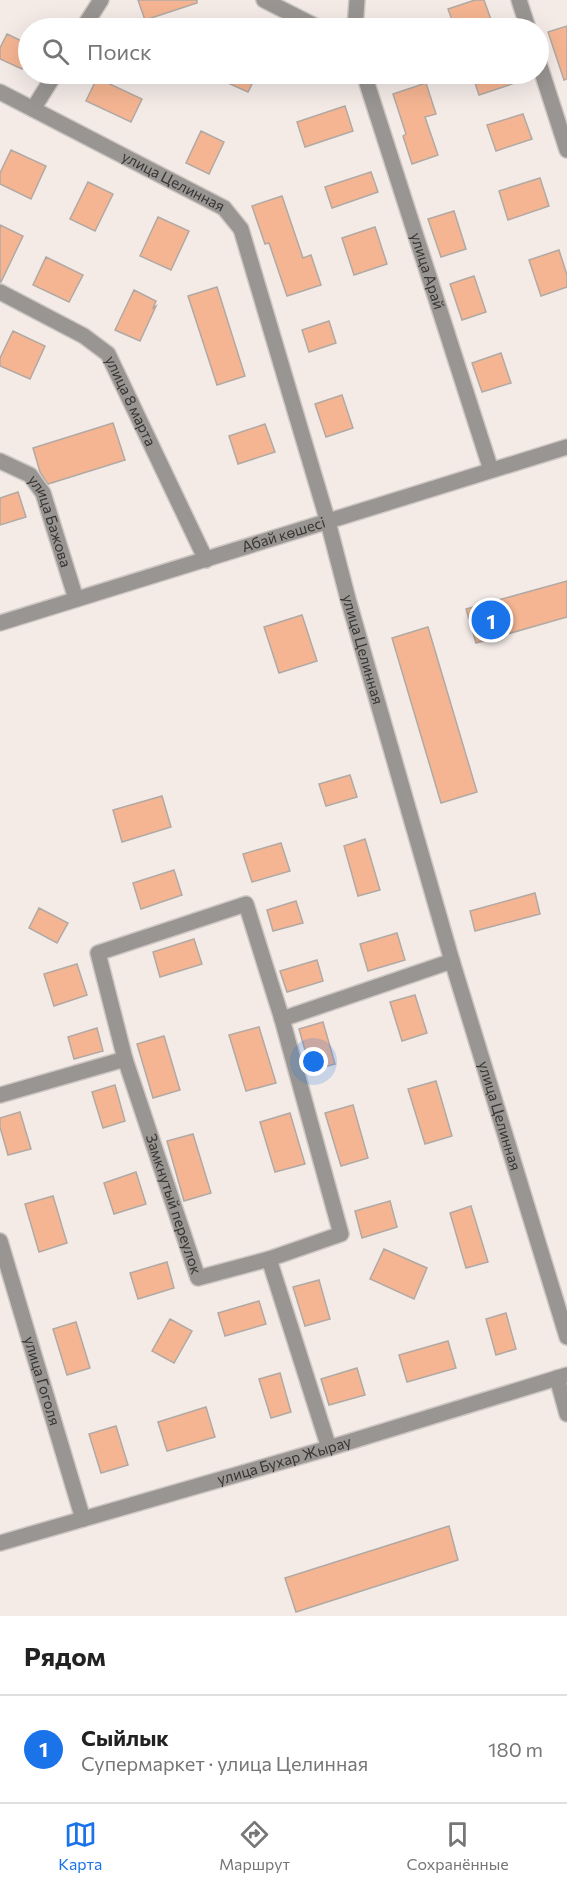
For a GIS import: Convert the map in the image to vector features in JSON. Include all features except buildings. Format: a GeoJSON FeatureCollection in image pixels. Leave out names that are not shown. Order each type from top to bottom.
{"type":"FeatureCollection","features":[{"type":"Feature","properties":{"kind":"street"},"geometry":{"type":"LineString","coordinates":[[89,18],[101,0]]}},
{"type":"Feature","properties":{"kind":"street"},"geometry":{"type":"LineString","coordinates":[[264,0],[299,18]]}},
{"type":"Feature","properties":{"kind":"street"},"geometry":{"type":"LineString","coordinates":[[356,18],[357,0]]}},
{"type":"Feature","properties":{"kind":"street"},"geometry":{"type":"LineString","coordinates":[[519,0],[525,18]]}},
{"type":"Feature","properties":{"kind":"street"},"geometry":{"type":"LineString","coordinates":[[33,109],[49,84]]}},
{"type":"Feature","properties":{"kind":"street","name":"улица Арай"},"geometry":{"type":"LineString","coordinates":[[367,84],[491,470]]}},
{"type":"Feature","properties":{"kind":"street"},"geometry":{"type":"LineString","coordinates":[[546,84],[567,150]]}},
{"type":"Feature","properties":{"kind":"street","name":"улица Целинная"},"geometry":{"type":"LineString","coordinates":[[0,92],[224,208],[242,229],[328,522],[452,961],[567,1337]]}},
{"type":"Feature","properties":{"kind":"street","name":"улица 8 марта"},"geometry":{"type":"LineString","coordinates":[[0,292],[84,336],[108,354],[206,560]]}},
{"type":"Feature","properties":{"kind":"street","name":"Абай көшесі"},"geometry":{"type":"LineString","coordinates":[[0,622],[567,447]]}},
{"type":"Feature","properties":{"kind":"street","name":"улица Бажова"},"geometry":{"type":"LineString","coordinates":[[0,461],[30,475],[43,493],[76,599]]}},
{"type":"Feature","properties":{"kind":"street","name":"Замкнутый переулок"},"geometry":{"type":"LineString","coordinates":[[246,904],[282,1019],[341,1234],[269,1259],[198,1278],[125,1059],[98,953],[246,904]]}},
{"type":"Feature","properties":{"kind":"street"},"geometry":{"type":"LineString","coordinates":[[282,1019],[452,961]]}},
{"type":"Feature","properties":{"kind":"street"},"geometry":{"type":"LineString","coordinates":[[0,1095],[125,1059]]}},
{"type":"Feature","properties":{"kind":"street","name":"улица Гоголя"},"geometry":{"type":"LineString","coordinates":[[0,1241],[83,1519]]}},
{"type":"Feature","properties":{"kind":"street"},"geometry":{"type":"LineString","coordinates":[[269,1259],[329,1448]]}},
{"type":"Feature","properties":{"kind":"street"},"geometry":{"type":"LineString","coordinates":[[562,1377],[567,1414]]}},
{"type":"Feature","properties":{"kind":"street","name":"улица Бухар Жырау"},"geometry":{"type":"LineString","coordinates":[[0,1543],[329,1448],[562,1377]]}},
{"type":"Feature","properties":{"kind":"place","name":"Сыйлык"},"geometry":{"type":"Point","coordinates":[491,620]}}]}
